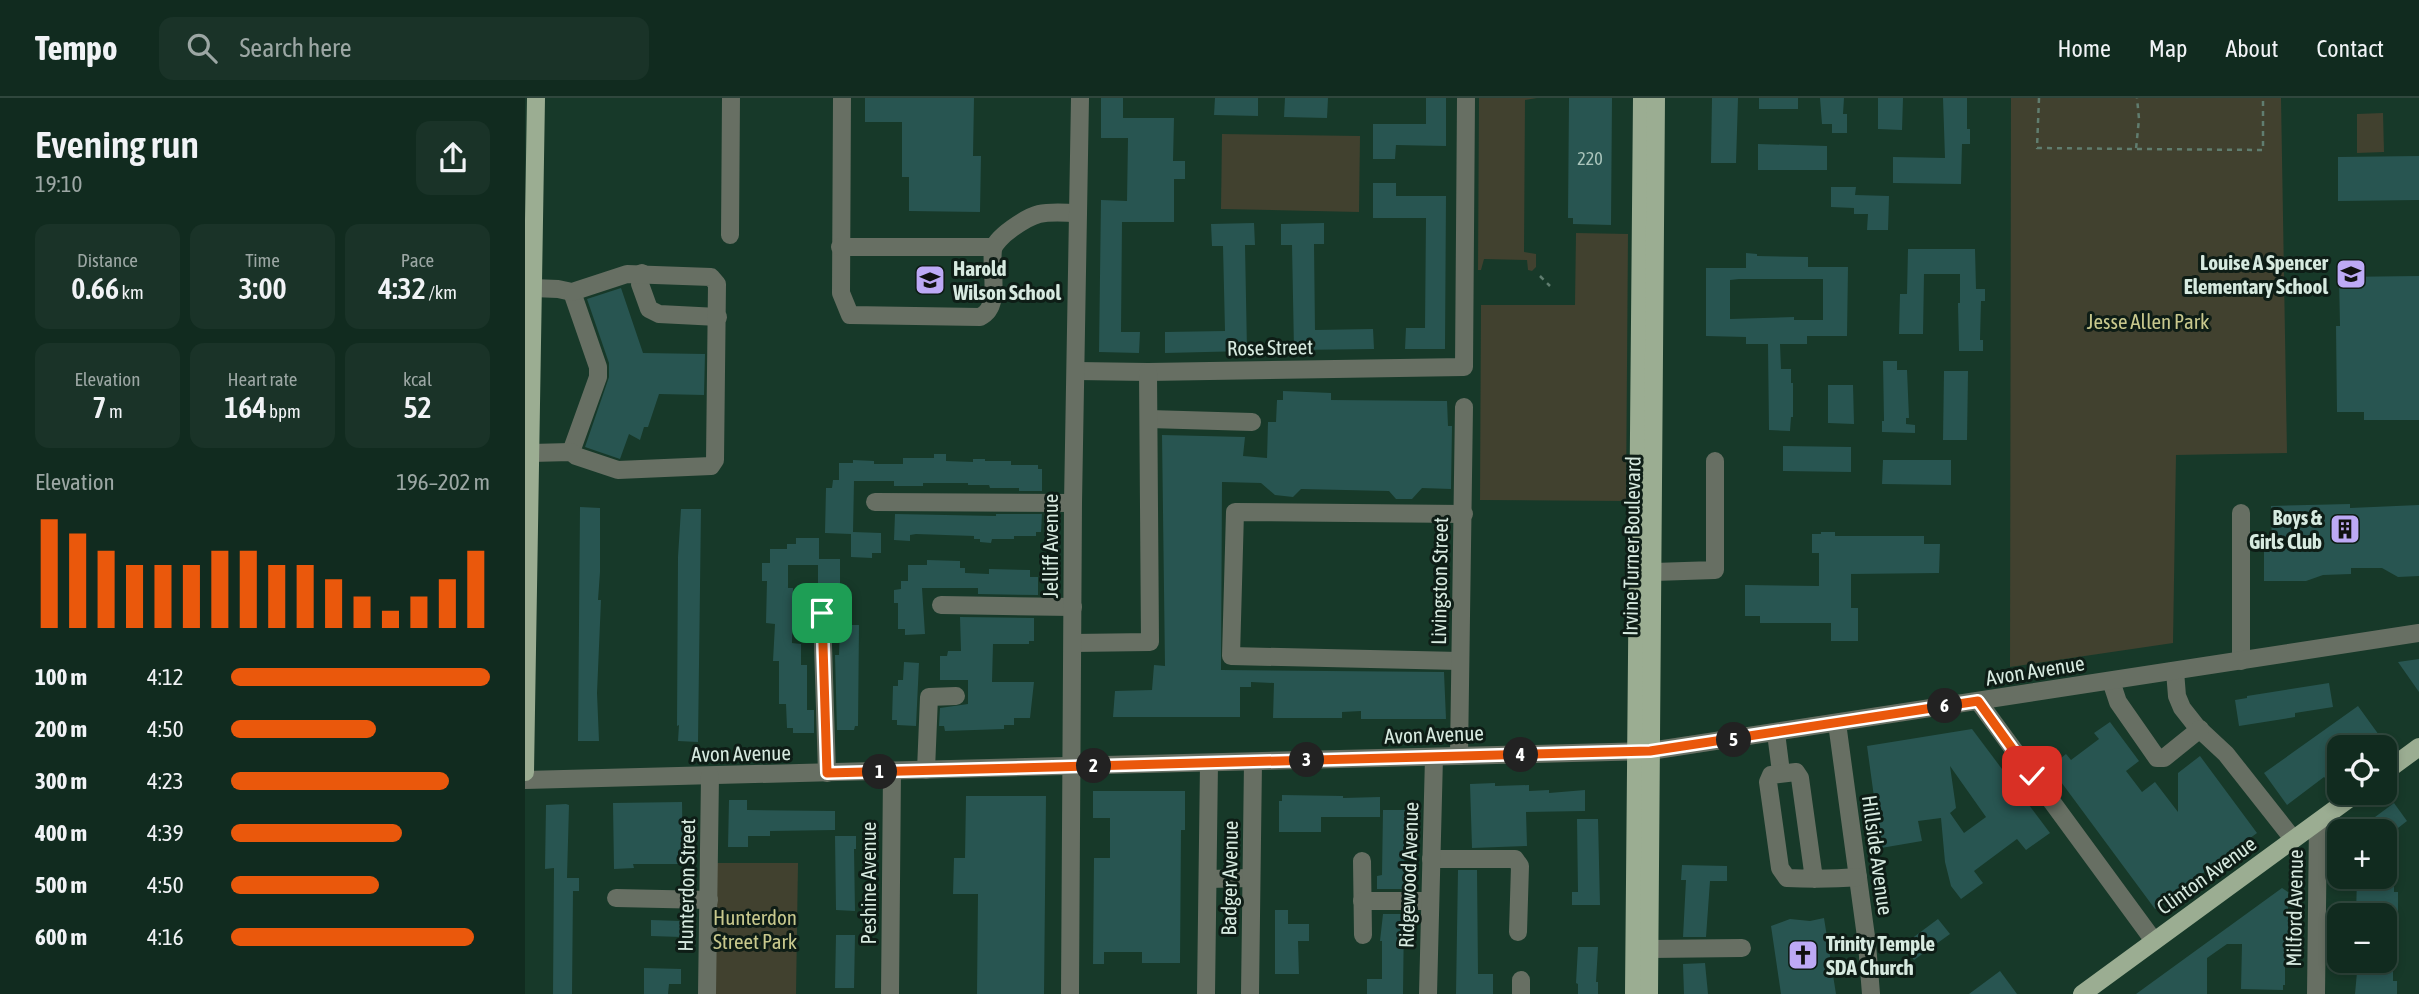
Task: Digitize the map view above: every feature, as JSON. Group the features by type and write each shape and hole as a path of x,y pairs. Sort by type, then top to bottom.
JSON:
{"main road":[{"path":"525,772 531,453 528,381 534,288 530,128 536,98"},
{"name":"Irvine Turner Boulevard","path":"1642,98 1643,752 1650,994"},
{"name":"Irvine Turner Boulevard","path":"1635,994 1643,752 1654,572 1656,98"},
{"path":"2397,763 2419,747"},
{"name":"Clinton Avenue","path":"2082,994 2341,805"}],"street":[{"path":"730,235 731,98"},
{"path":"842,98 841,293 850,315 980,317 986,314 991,305 993,247 1004,235 1038,214 1078,213"},
{"name":"Jelliff Avenue","path":"1070,994 1073,503 1080,98"},
{"name":"Rose Street","path":"1077,371 1464,367 1466,98"},
{"path":"840,247 993,247"},
{"path":"531,453 571,452 618,470 711,466 715,460 718,317 717,284 711,277 642,273 627,274 572,292 534,288"},
{"path":"642,273 640,284 649,309 659,314 718,317"},
{"path":"571,452 598,377 598,368 572,292"},
{"path":"1073,643 1150,642 1148,372"},
{"name":"Livingston Street","path":"1459,757 1464,407"},
{"path":"1149,419 1252,422"},
{"path":"1654,572 1715,570 1715,461"},
{"path":"874,502 1073,503"},
{"path":"1460,661 1231,656 1235,512 1464,514"},
{"path":"2241,513 2241,661"},
{"path":"941,606 1073,607"},
{"path":"822,613 827,773"},
{"name":"Avon Avenue","path":"525,779 1643,752 2419,633"},
{"path":"2175,671 2177,696 2182,708 2226,754 2293,839"},
{"path":"2111,681 2118,702 2157,758 2164,758 2200,729"},
{"path":"926,771 929,697 956,696"},
{"path":"1978,701 2154,942"},
{"name":"Hillside Avenue","path":"1837,723 1870,968 1871,994"},
{"path":"1776,733 1781,772"},
{"name":"Ridgewood Avenue","path":"1428,994 1434,757"},
{"name":"Badger Avenue","path":"1250,994 1253,762"},
{"path":"1206,994 1209,763"},
{"name":"Peshine Avenue","path":"890,994 892,771"},
{"path":"1814,879 1800,778 1796,772 1771,775 1767,782 1780,868 1787,878 1814,879 1858,877"},
{"name":"Hunterdon Street","path":"708,994 710,776"},
{"name":"Milford Avenue","path":"2316,994 2318,822"},
{"path":"1431,859 1518,861 1518,932"},
{"path":"1362,861 1363,935"},
{"path":"1208,879 1251,878"},
{"path":"617,898 709,900"},
{"path":"1362,901 1430,901"},
{"path":"1650,949 1742,948"}],"path":[{"path":"2039,98 2038,148 2263,150 2263,98"},
{"path":"2136,149 2139,119 2137,98"},
{"path":"1540,276 1550,286"}],"green space":[{"path":"1479,98 1537,98 1525,100 1524,252 1536,254 1536,267 1532,271 1528,270 1527,260 1484,259 1481,270 1478,270"},
{"name":"Jesse Allen Park","path":"2011,98 2281,98 2287,453 2176,455 2173,643 2010,667"},
{"path":"2383,113 2384,152 2357,153 2357,114"},
{"path":"1222,134 1360,136 1359,212 1221,209"},
{"path":"1576,233 1628,234 1626,501 1480,500 1481,305 1575,305"},
{"name":"Hunterdon Street Park","path":"713,863 798,863 796,994 713,994"}],"building":[{"path":"865,98 974,98 973,156 981,156 980,212 909,211 909,177 902,177 902,122 865,122"},
{"path":"1101,98 1123,98 1123,118 1174,118 1173,161 1185,161 1185,179 1174,179 1174,222 1122,222 1121,332 1140,332 1139,353 1099,352 1101,200 1127,201 1128,138 1101,138"},
{"path":"1215,98 1258,98 1258,116 1214,115"},
{"path":"1285,98 1328,98 1327,118 1284,117"},
{"path":"1426,98 1446,98 1446,146 1396,145 1395,159 1373,159 1373,124 1426,124"},
{"path":"1569,98 1612,98 1611,225 1573,224 1573,218 1568,218"},
{"path":"1712,98 1738,98 1736,163 1711,163"},
{"path":"1759,98 1798,98 1798,109 1759,109"},
{"path":"1820,98 1844,98 1843,114 1847,114 1847,133 1832,133 1832,124 1822,124"},
{"path":"1878,98 1903,98 1902,130 1878,129"},
{"path":"1943,98 1967,98 1970,144 1962,144 1961,184 1893,183 1893,157 1945,158"},
{"path":"1758,144 1827,146 1827,170 1758,170"},
{"path":"2419,156 2419,200 2338,201 2338,157"},
{"path":"1373,183 1396,183 1396,196 1446,196 1445,349 1405,349 1406,328 1425,328 1426,218 1373,218"},
{"path":"1831,187 1856,187 1855,195 1889,196 1888,230 1867,230 1868,214 1854,214 1854,208 1831,207"},
{"path":"1254,223 1255,245 1245,245 1247,351 1165,353 1165,332 1225,331 1223,246 1212,246 1211,224"},
{"path":"1324,223 1324,244 1314,244 1315,330 1373,329 1374,349 1294,350 1292,245 1281,245 1281,224"},
{"path":"1908,249 1975,249 1976,289 1985,289 1985,301 1981,301 1980,340 1983,340 1983,351 1959,351 1960,274 1924,274 1923,334 1899,334 1900,294 1907,294"},
{"path":"1746,253 1757,256 1808,257 1808,267 1848,267 1847,336 1807,336 1807,344 1780,344 1781,369 1791,369 1793,383 1793,417 1790,431 1769,430 1768,344 1746,344 1746,337 1706,336 1706,268 1746,268","holes":["1823,279 1823,320 1794,320 1794,317 1730,319 1730,280"]},
{"path":"2419,276 2419,420 2364,420 2364,412 2337,412 2336,326 2340,326 2339,277"},
{"path":"621,288 643,353 705,354 704,395 659,394 648,427 644,427 640,440 629,434 620,459 585,447 609,377 609,363 587,299"},
{"path":"1883,361 1897,361 1897,370 1907,370 1909,418 1906,418 1906,424 1915,425 1915,433 1882,432"},
{"path":"1944,371 1968,371 1967,440 1943,440"},
{"path":"1828,385 1853,385 1854,424 1828,423"},
{"path":"1283,391 1331,393 1331,400 1447,401 1448,426 1452,426 1451,489 1422,488 1412,499 1396,499 1389,491 1301,489 1293,497 1275,495 1261,483 1222,482 1221,670 1444,672 1446,719 1361,719 1361,711 1342,712 1342,718 1273,718 1274,683 1251,682 1251,687 1240,687 1240,717 1113,717 1115,691 1152,690 1154,665 1165,666 1162,435 1245,437 1243,456 1267,458 1268,422 1276,422 1277,400 1283,400"},
{"path":"1783,446 1851,447 1851,472 1783,471"},
{"path":"934,454 946,454 946,461 973,462 973,459 985,459 1011,461 1011,465 1038,465 1038,469 1042,469 1042,491 990,488 989,485 968,483 894,486 894,481 854,481 853,532 881,533 881,553 872,553 872,558 851,557 851,534 825,533 826,488 832,488 833,480 839,480 839,463 853,463 853,460 874,461 874,464 903,464 903,458 934,458"},
{"path":"1883,460 1951,460 1951,485 1882,484"},
{"name":"Boys & Girls Club","path":"2350,504 2350,508 2419,505 2419,576 2398,577 2382,568 2351,568 2351,574 2323,575 2306,581 2264,581 2264,551 2272,551 2271,506"},
{"path":"580,507 600,508 598,600 601,600 597,693 599,741 578,741"},
{"path":"681,509 701,509 698,742 678,741 678,557"},
{"path":"895,514 1042,514 1041,532 1036,532 1036,536 992,539 991,543 980,542 980,539 974,539 974,536 916,534 910,535 910,541 894,540"},
{"path":"1835,532 1835,536 1924,536 1924,544 1940,544 1939,573 1851,574 1851,608 1858,608 1858,641 1831,641 1831,623 1760,623 1760,616 1745,616 1745,585 1819,586 1819,553 1812,553 1812,534"},
{"path":"796,538 819,538 819,559 840,559 840,586 818,586 818,565 788,565 788,588 793,588 792,643 801,644 801,665 807,665 807,710 814,710 814,733 793,733 793,728 787,728 786,704 779,704 779,661 773,661 775,624 766,623 767,581 762,581 762,563 770,563 770,549 787,549 787,544 796,544"},
{"path":"927,560 960,561 960,568 965,568 965,573 989,574 989,569 1030,570 1030,577 1038,577 1038,595 978,594 978,588 922,588 925,634 905,635 905,629 898,629 898,603 894,603 894,590 901,589 901,581 908,581 908,565 927,565"},
{"path":"960,617 1034,618 1034,641 1029,641 1029,644 993,644 992,682 1034,682 1030,718 1014,718 1014,725 1004,725 1004,729 945,731 944,726 939,726 940,708 968,704 968,680 940,680 940,656 947,656 948,651 961,651"},
{"path":"840,625 859,625 858,726 855,726 854,730 837,730 835,655 839,655"},
{"path":"2419,659 2419,692 2398,662"},
{"path":"904,662 919,663 916,726 897,725 897,720 892,720 893,686 898,686 898,680 903,680"},
{"path":"2329,683 2333,707 2295,713 2295,717 2239,726 2235,700"},
{"path":"2358,706 2379,735 2327,735 2327,778 2324,777 2287,805 2264,773"},
{"path":"2110,722 2139,761 2126,771 2142,792 2155,782 2178,812 2178,773 2200,756 2257,833 2155,909 2050,767 2066,754 2071,760 2099,739 2094,733"},
{"path":"1972,729 2050,833 2026,850 2017,839 1974,871 1983,883 1961,899 1951,886 1945,862 1941,818 1918,821 1922,841 1881,848 1867,746","holes":["1950,766 1986,817 1964,833 1950,813 1956,808"]},
{"path":"1495,783 1495,786 1529,785 1529,791 1549,790 1549,793 1585,790 1585,811 1526,812 1527,846 1472,848 1470,784"},
{"path":"1093,791 1185,791 1185,830 1181,830 1180,963 1142,963 1142,952 1104,952 1104,964 1093,964 1094,858 1110,858 1110,818 1093,818"},
{"path":"1282,795 1380,797 1380,817 1321,817 1321,832 1279,832 1279,801 1282,801"},
{"path":"966,796 1046,796 1044,994 977,994 978,894 953,894 954,858 965,858"},
{"path":"729,800 747,800 747,810 835,811 835,830 770,831 770,836 748,836 748,847 728,847"},
{"path":"682,802 683,864 633,864 634,868 614,869 613,803"},
{"path":"546,805 569,805 567,878 579,878 579,891 573,891 572,994 553,994 554,868 545,869"},
{"path":"2391,805 2395,805 2407,821 2397,829 2397,819 2375,817"},
{"path":"1383,810 1405,810 1404,889 1377,889 1377,876 1382,875"},
{"path":"1577,819 1598,819 1600,905 1572,905 1572,892 1578,892"},
{"path":"835,836 856,836 855,911 836,910"},
{"path":"1682,865 1727,866 1727,881 1710,881 1706,937 1683,937 1686,880 1681,880"},
{"path":"1458,870 1477,870 1478,974 1493,974 1493,994 1456,994"},
{"path":"2282,888 2288,892 2288,944 2285,944 2283,990 2241,989 2242,944 2227,944 2207,958 2207,994 2136,994"},
{"path":"2357,889 2394,889 2394,892 2398,892 2398,927 2397,903 2356,903"},
{"path":"1275,910 1288,910 1288,924 1309,924 1309,941 1298,941 1299,974 1275,974"},
{"path":"1383,914 1404,914 1403,994 1367,994 1367,979 1382,979 1380,941"},
{"name":"Trinity Temple SDA Church","path":"1824,918 1836,994 1781,994 1771,926 1790,919 1810,921"},
{"path":"1938,919 1950,934 1914,960 1903,945"},
{"path":"651,920 681,921 681,937 651,936"},
{"path":"836,935 855,935 854,988 835,988"},
{"path":"1578,947 1598,947 1598,994 1578,994"},
{"path":"1705,963 1708,994 1684,994 1683,964"},
{"path":"644,968 681,969 681,984 669,984 668,994 644,994"},
{"path":"2000,971 2017,994 1969,994"},
{"path":"2357,973 2393,973 2393,981 2397,981 2397,994 2355,994"}],"place":[{"name":"Louise A Spencer Elementary School","path":"2351,274"},
{"name":"Harold Wilson School","path":"930,280"},
{"name":"Boys & Girls Club","path":"2345,529"},
{"name":"Trinity Temple SDA Church","path":"1803,955"}],"route":[{"path":"822,613 827,773 1650,751 1978,701 2032,776"}]}
